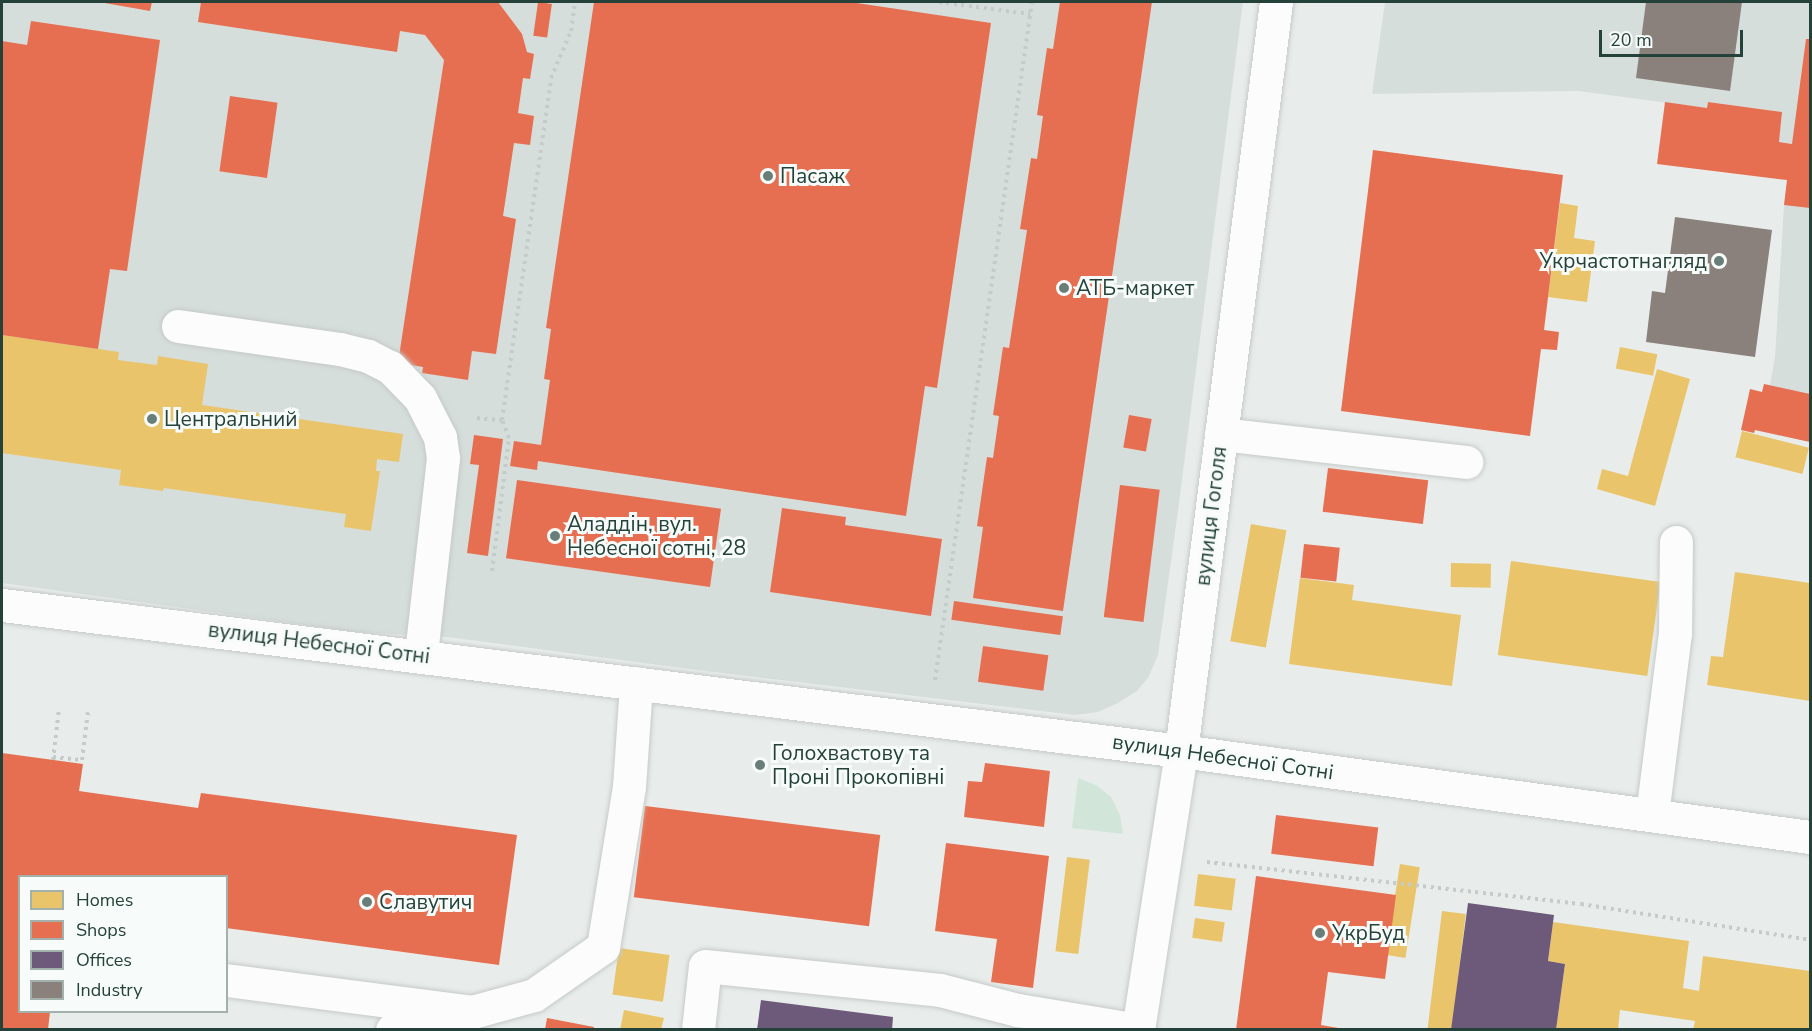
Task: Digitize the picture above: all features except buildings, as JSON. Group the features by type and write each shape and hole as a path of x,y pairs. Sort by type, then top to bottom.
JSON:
{"street":[{"name":"вулиця Гоголя","path":"1138,1029 1181,751 1276,2"},
{"path":"178,326 340,349 368,356 390,367 420,398 440,437 442,466 421,655"},
{"path":"1221,434 1466,462"},
{"path":"1652,815 1675,634 1676,542"},
{"name":"вулиця Небесної Сотні","path":"2,605 421,655 1181,751 1810,837"},
{"path":"392,1029 462,1021 534,995 603,947 629,787 636,683"},
{"path":"698,1029 705,966 940,990 1018,1010 1138,1029"},
{"path":"228,980 462,1021"}],"path":[{"path":"492,571 508,438 502,420 551,78 571,32 575,2"},
{"path":"939,2 1030,14"},
{"path":"929,719 1032,2"},
{"path":"434,424 457,416 502,420"},
{"path":"59,709 53,759 82,760 87,712"},
{"path":"1197,861 1581,904 1810,940"}],"shaded area":[{"path":"2,2 1243,2 1158,655 1148,678 1137,691 1118,703 1098,712 1075,715 697,670 447,637 357,632 2,583"},
{"path":"1385,2 1810,2 1810,442 1755,430 1764,384 1770,385 1775,357 1784,205 1792,144 1779,142 1782,112 1708,102 1707,108 1578,91 1372,94"}],"green space":[{"path":"1078,778 1096,785 1111,797 1120,815 1123,834 1072,828"}],"place":[{"name":"Пасаж","path":"768,176"},
{"name":"Укрчастотнагляд","path":"1719,261"},
{"name":"АТБ-маркет","path":"1064,288"},
{"name":"Центральний","path":"152,419"},
{"name":"Аладдін, вул. Небесної сотні, 28","path":"555,536"},
{"name":"Голохвастову та Проні Прокопівні","path":"760,765"},
{"name":"Славутич","path":"367,902"},
{"name":"УкрБуд","path":"1320,933"}]}
